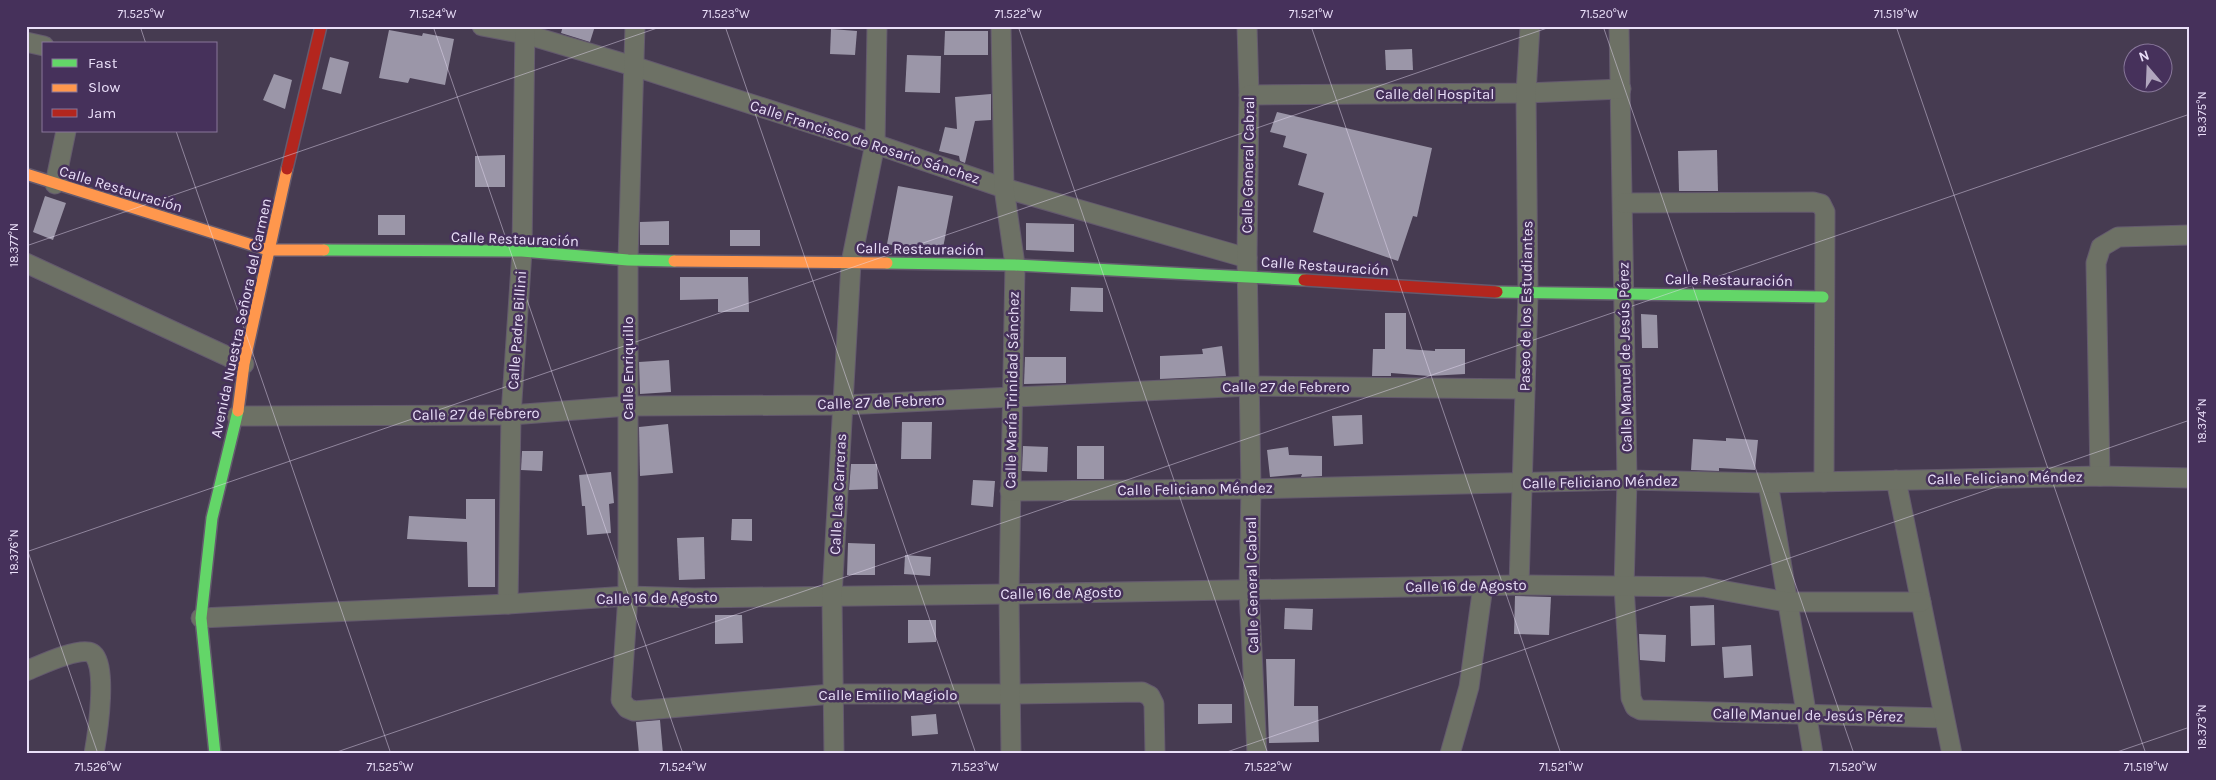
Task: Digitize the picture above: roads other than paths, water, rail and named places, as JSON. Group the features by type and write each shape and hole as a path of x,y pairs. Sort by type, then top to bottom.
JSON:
{"street":[{"name":"Avenida Nuestra Señora del Carmen","path":"215,754 201,618 212,518 237,416 244,364 268,250 321,26"},
{"name":"Calle Francisco de Rosario Sánchez","path":"482,26 525,30 1248,267"},
{"name":"Calle Enriquillo","path":"627,708 622,700 628,596 628,260 635,26"},
{"name":"Calle Las Carreras","path":"834,754 832,596 851,263 875,144 877,26"},
{"name":"Calle María Trinidad Sánchez","path":"1001,26 1004,188 1015,265 1011,396 1009,594 1011,754"},
{"name":"Calle General Cabral","path":"1246,26 1249,95 1248,267 1252,488 1249,589 1257,754"},
{"name":"Paseo de los Estudiantes","path":"1519,585 1528,294 1526,93 1530,26"},
{"name":"Calle Manuel de Jesús Pérez","path":"1619,26 1627,480 1624,587 1631,698 1634,707 1641,710 1944,718"},
{"name":"Calle Padre Billini","path":"508,604 511,415 522,252 525,30"},
{"path":"26,42 42,46"},
{"name":"Calle del Hospital","path":"1249,95 1526,93 1621,89"},
{"path":"55,184 66,132"},
{"name":"Calle Restauración","path":"26,174 268,250 522,252 628,260 1248,267 1528,294 1624,293 1823,298"},
{"path":"1623,203 1812,202 1821,204 1825,212 1823,298 1824,482"},
{"path":"2100,476 2096,263 2101,247 2118,237 2190,235"},
{"path":"26,263 244,364"},
{"name":"Calle 27 de Febrero","path":"237,416 511,415 628,406 843,405 1250,386 1524,389"},
{"name":"Calle Feliciano Méndez","path":"1010,491 1627,480 1768,483 2100,476 2190,478"},
{"path":"1896,480 1952,754"},
{"path":"1768,483 1813,754"},
{"name":"Calle 16 de Agosto","path":"201,618 508,604 628,596 694,598 1519,585 1704,587 1787,602 1921,602"},
{"path":"1450,754 1469,687 1483,586"},
{"path":"26,670 78,652 90,652 97,656 101,668 97,737 94,754"},
{"name":"Calle Emilio Magiolo","path":"627,708 634,711 832,694 1142,692 1150,696 1154,704 1156,754"}]}
